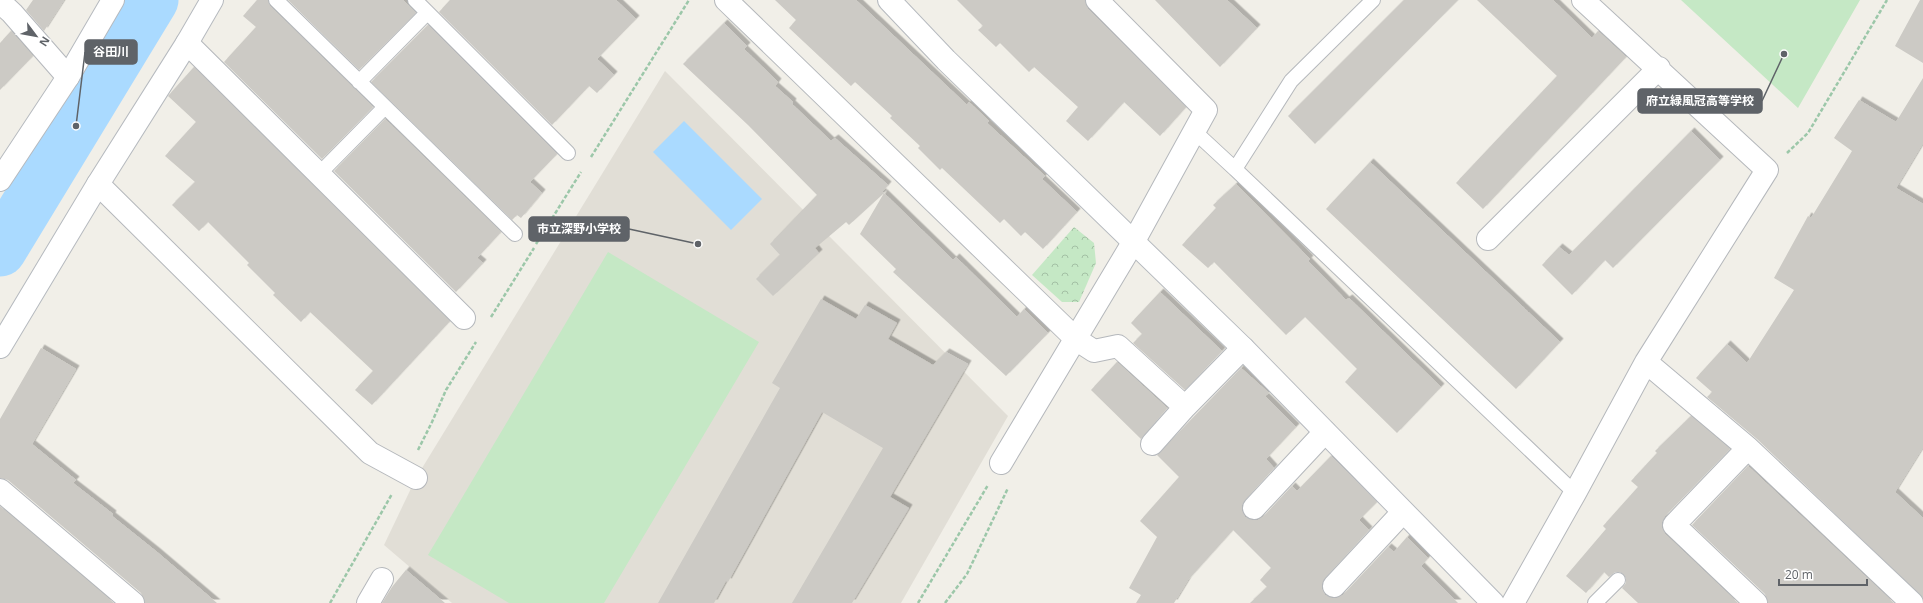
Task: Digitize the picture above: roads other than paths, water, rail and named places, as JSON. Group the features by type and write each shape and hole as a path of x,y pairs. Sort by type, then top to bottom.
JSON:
{"street":[{"path":"0,180 68,77 113,0"},
{"path":"0,347 98,184 187,43 212,0"},
{"path":"726,0 1077,340 1094,351 1118,346 1186,407"},
{"path":"889,0 946,60 1243,348 1493,603"},
{"path":"1001,463 1077,340 1134,241 1206,110 1097,0"},
{"path":"1513,603 1646,362 1767,170 1659,68 1583,0"},
{"path":"11,5 68,77"},
{"path":"187,43 464,318"},
{"path":"1488,239 1659,68"},
{"path":"98,184 370,453 410,475"},
{"path":"1152,444 1243,348"},
{"path":"1646,362 1748,448 1912,603"},
{"path":"1254,508 1325,432"},
{"path":"1748,448 1674,525 1756,603"},
{"path":"0,490 133,603"},
{"path":"1334,586 1403,512"},
{"path":"368,603 382,579"}],"lane":[{"path":"276,0 514,234"},
{"path":"415,0 568,153"},
{"path":"1235,169 1291,81 1373,0"},
{"path":"359,82 427,13"},
{"path":"319,174 385,107"},
{"path":"1194,131 1575,493"},
{"path":"1595,603 1618,580"}],"water":[{"path":"684,121 762,199 731,230 653,152"}],"waterway":[{"path":"0,250 152,0"}],"place":[{"name":"府立緑風冠高等学校","path":"1784,54"},
{"name":"谷田川","path":"76,126"},
{"name":"市立深野小学校","path":"698,244"}]}
